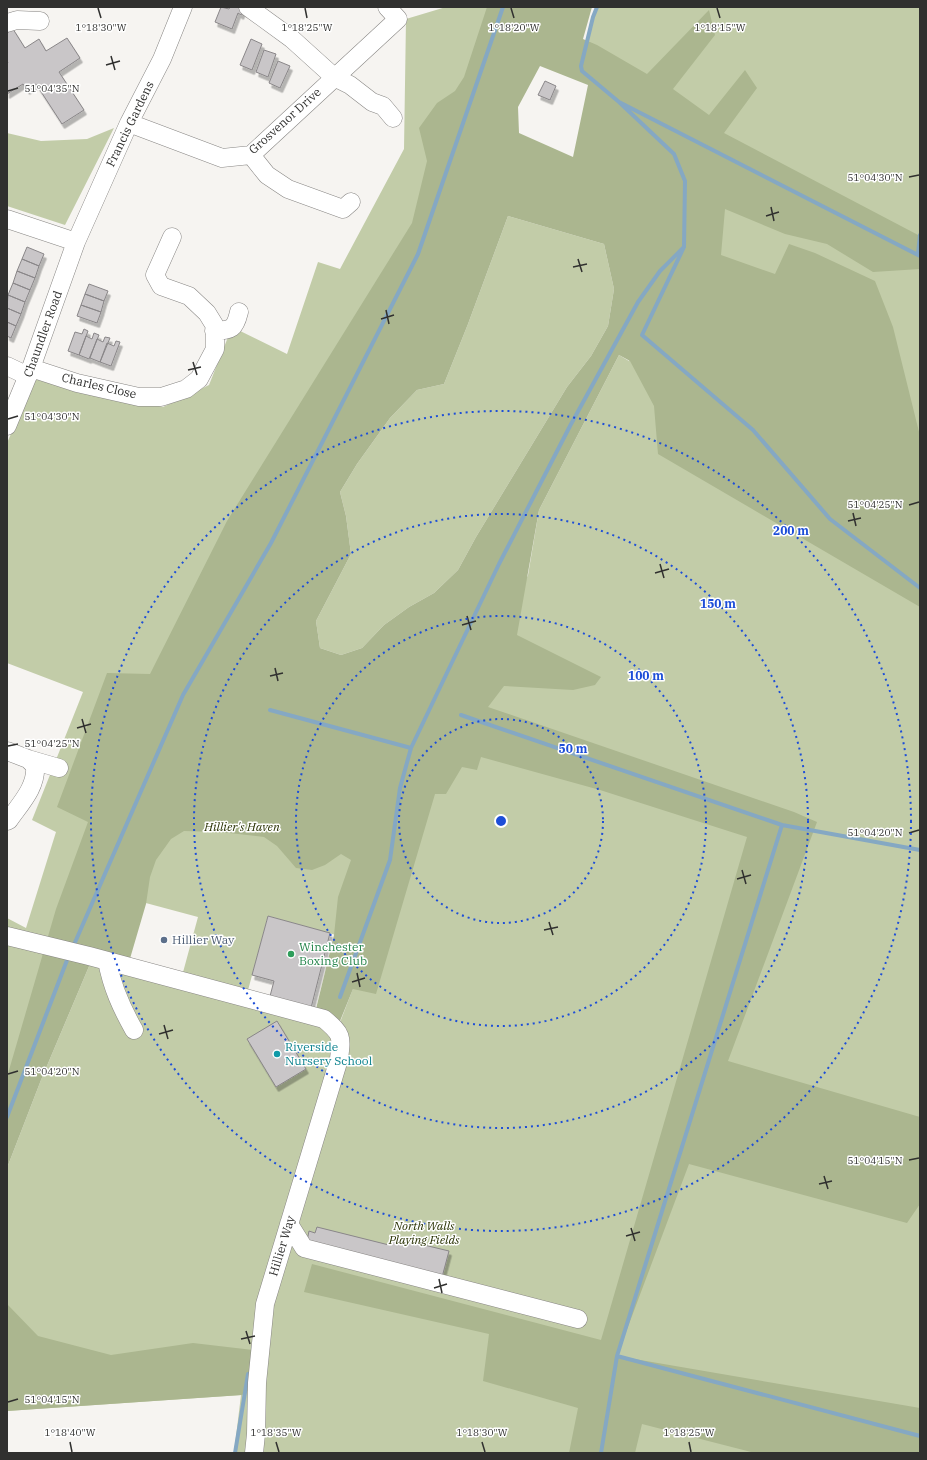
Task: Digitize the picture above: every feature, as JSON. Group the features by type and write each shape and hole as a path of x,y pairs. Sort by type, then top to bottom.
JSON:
{"street":[{"name":"Francis Gardens","path":"76,242 129,124 162,59 184,7"},
{"path":"248,7 292,38 334,77 350,85 372,102 383,106 393,118"},
{"name":"Grosvenor Drive","path":"129,124 222,158 250,155 334,77 392,13"},
{"path":"7,23 17,20 40,21"},
{"path":"250,155 267,175 288,188 343,209 351,202"},
{"path":"7,219 76,242"},
{"name":"Charles Close","path":"7,366 138,397 161,397 186,389 199,379 215,349 214,326 207,313 189,296 161,286 155,275 172,237"},
{"name":"Chaundler Road","path":"7,426 30,372 76,242"},
{"path":"214,331 229,330 234,326 239,312"},
{"path":"7,751 59,768"},
{"path":"8,821 32,786 36,775 35,766 28,759"},
{"name":"Hillier Way","path":"7,936 89,956 324,1019 337,1030 341,1042 339,1059 265,1304 257,1384 254,1453"},
{"path":"107,961 110,975 121,1007 134,1030"},
{"path":"289,1224 304,1248 578,1318"}],"green space":[{"path":"446,7 500,7 418,253 7,1091 7,918 26,928 56,832 32,820 83,692 7,663 7,443 36,376 163,407 209,385 232,327 287,354 318,262 340,269 404,149 406,19"},
{"path":"487,7 592,7 583,39 597,45 647,74 709,10 715,35 673,89 709,115 745,70 757,88 724,133 920,236 920,269 873,272 827,244 785,234 725,209 721,255 775,274 789,244 815,253 875,281 893,327 920,436 920,607 658,454 654,406 630,361 619,355 539,510 517,635 601,677 595,685 573,690 504,686 488,707 794,812 817,822 728,1061 920,1117 920,1204 907,1223 689,1164 617,1356 920,1408 920,1453 755,1453 642,1424 635,1453 569,1453 578,1408 483,1381 489,1334 304,1292 312,1264 601,1340 747,837 600,790 481,757 477,770 462,767 446,794 435,794 376,994 353,989 340,1021 329,1012 316,1009 334,935 338,897 351,860 341,854 325,865 312,870 296,868 277,846 264,837 220,832 184,831 171,839 156,860 150,877 146,904 129,962 90,964 41,1080 7,1168 7,1077 56,909 88,822 57,807 107,673 150,674 227,521 412,223 427,161 419,128 437,103 455,91 464,77","holes":["540,66 588,85 573,157 519,133 518,107","508,216 604,244 614,289 608,326 591,356 567,387 476,537 458,570 434,593 409,607 384,625 362,648 341,655 320,648 316,621 351,554 346,516 340,492 357,464 390,418 417,390 444,384"]},
{"name":"North Walls Playing Fields","path":"597,7 920,7 920,1453 234,1453 241,1395 7,1411 7,1168 41,1080 90,964 337,1030 433,782 528,575 539,510 619,355 629,361 727,157 581,66 593,17"},
{"path":"114,128 65,225 7,206 7,133 41,141 87,139"},
{"path":"508,216 604,244 614,289 608,326 591,356 567,387 476,537 458,570 434,593 409,607 384,625 362,648 341,655 320,648 316,621 351,554 346,516 340,492 357,464 390,418 417,390 444,384"},
{"name":"Hillier's Haven","path":"186,715 430,785 368,944 268,916 247,994 182,976 198,917 116,895"},
{"path":"7,1304 38,1336 111,1355 193,1343 253,1350 252,1388 242,1395 7,1411"}],"building":[{"path":"221,7 229,9 230,7 244,8 241,15 238,13 232,29 215,22"},
{"path":"13,29 25,48 39,39 46,51 67,38 80,58 59,72 84,110 62,124 36,84 27,90 23,84 7,94 7,33"},
{"path":"251,39 262,44 252,70 240,65"},
{"path":"264,50 276,54 268,77 256,72"},
{"path":"278,61 290,66 280,88 269,83"},
{"path":"545,81 556,86 550,100 538,95"},
{"path":"27,247 44,254 39,266 22,259"},
{"path":"22,259 39,266 35,278 17,271"},
{"path":"17,271 35,278 30,290 13,283"},
{"path":"13,283 30,290 25,302 8,295"},
{"path":"89,284 108,291 104,301 85,294"},
{"path":"85,294 104,301 101,312 81,305"},
{"path":"8,295 25,302 21,314 7,308"},
{"path":"81,305 101,312 97,323 77,316"},
{"path":"7,308 21,314 16,326 7,322"},
{"path":"7,322 16,326 11,338 7,336"},
{"path":"84,329 88,331 79,355 68,351 75,332 82,334"},
{"path":"94,333 99,335 89,359 79,355 86,336 92,339"},
{"path":"105,337 110,338 100,362 90,358 97,339 103,342"},
{"path":"116,341 120,342 111,366 100,362 107,343 114,346"},
{"name":"Winchester Boxing Club","path":"268,916 330,933 310,1012 269,1000 274,981 252,975"},
{"name":"Riverside Nursery School","path":"277,1021 306,1069 276,1087 247,1039"},
{"path":"317,1227 389,1245 391,1237 449,1251 441,1281 306,1246 309,1231 315,1233"}],"waterway":[{"path":"73,947 183,695 271,543 418,254 503,7"},
{"path":"597,7 593,17 581,66 582,71 619,102 920,256"},
{"path":"619,102 674,154 685,181 684,247 642,335 753,430 830,519 920,588"},
{"path":"918,254 920,235"},
{"path":"340,997 390,860 400,788 411,748 499,564 570,426 638,302 660,271 684,247"},
{"path":"270,710 411,748"},
{"path":"461,715 782,825 617,1356 601,1453"},
{"path":"782,825 920,850"},
{"path":"7,1117 69,955"},
{"path":"617,1356 920,1436"},
{"path":"235,1453 248,1374"}],"place":[{"name":"Hillier Way","path":"164,940"},
{"name":"Winchester Boxing Club","path":"291,954"},
{"name":"Riverside Nursery School","path":"277,1054"}]}
